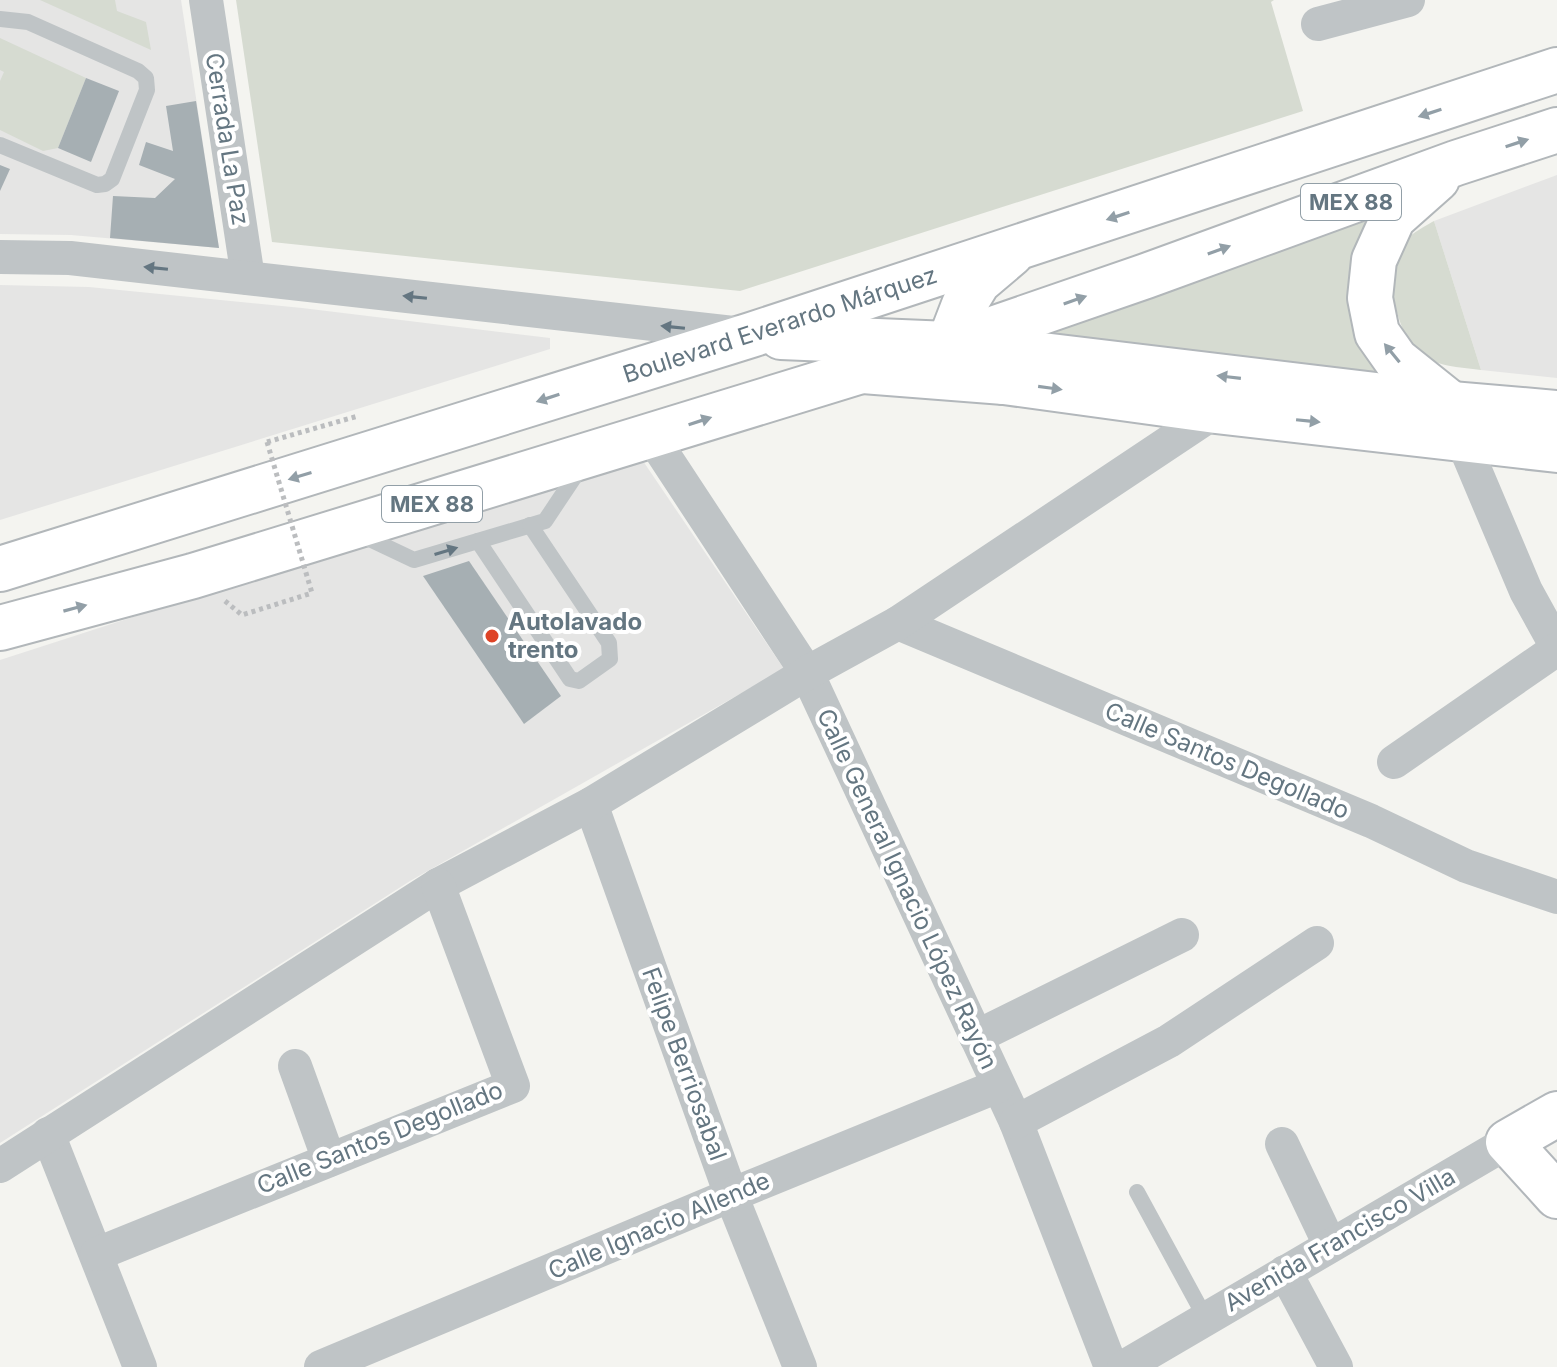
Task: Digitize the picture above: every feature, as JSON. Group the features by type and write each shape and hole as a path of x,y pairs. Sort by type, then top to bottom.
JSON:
{"main road":[{"name":"Boulevard Everardo Márquez","path":"0,569 751,335 1557,70"},
{"name":"MEX 88","path":"0,628 384,525 534,480 589,456 949,344 1161,271 1456,163 1557,130"},
{"path":"1456,163 1393,218 1374,260 1370,298 1377,333 1396,360 1456,420"},
{"path":"949,344 964,305 978,282 1015,250"},
{"path":"751,335 949,344 1456,420 1557,450"},
{"path":"949,344 1004,382"},
{"path":"861,371 1004,382 1216,411 1456,420 1557,413"},
{"name":"Avenida Francisco Villa","path":"1508,1142 1557,1114"},
{"path":"1508,1142 1557,1196"}],"street":[{"name":"Cerrada La Paz","path":"206,0 248,278"},
{"path":"1318,24 1408,0"},
{"path":"0,257 70,258 751,335"},
{"path":"0,1166 438,885 591,804 807,673 898,623 1216,411"},
{"path":"1394,762 1557,648 1526,591 1456,420"},
{"name":"Calle General Ignacio López Rayón","path":"652,437 807,673 1016,1122 1111,1367"},
{"name":"Calle Santos Degollado","path":"898,623 1371,821 1466,866 1557,897"},
{"name":"Felipe Berriosabal","path":"591,804 731,1195 798,1366"},
{"name":"Calle Santos Degollado","path":"97,1254 513,1086 438,885"},
{"path":"976,1037 1182,935"},
{"path":"1016,1122 1169,1041 1317,943"},
{"path":"295,1066 329,1160"},
{"name":"Calle Ignacio Allende","path":"321,1367 998,1086"},
{"path":"48,1134 140,1367"},
{"name":"Avenida Francisco Villa","path":"1124,1367 1508,1142"},
{"path":"1282,1144 1330,1245"},
{"path":"1285,1272 1336,1367"}],"lane":[{"path":"0,19 28,22 138,71 146,78 147,90 112,179 105,184 97,185 0,145"},
{"path":"384,525 414,560 545,521 589,456"},
{"path":"478,541 570,679 579,681 610,659 609,643 530,525"},
{"path":"1137,1192 1206,1319"}],"path":[{"path":"242,615 312,593 267,442 359,416"}],"shaded area":[{"path":"0,0 181,0 219,248 71,235 0,234"},
{"path":"40,0 115,0 117,11 146,22 151,50"},
{"path":"236,0 1274,0 1271,2 1303,111 740,291 272,242"},
{"path":"0,38 86,78 58,148 43,151 0,130 0,81 4,72 0,70"},
{"path":"1557,175 1557,378 1481,370 1434,221"},
{"path":"1370,218 1384,373 1007,340"},
{"path":"1434,221 1481,370 1448,365 1424,356 1410,342 1399,318 1392,276 1397,252 1408,238"},
{"path":"0,285 89,287 302,308 550,338 550,349 0,520"},
{"path":"643,461 784,669 410,881 0,1143 0,660 272,572"}],"building":[{"path":"86,78 119,91 91,162 58,148"},
{"path":"196,101 219,248 110,238 113,196 155,198 175,179 139,165 146,142 173,151 166,106"},
{"path":"0,165 10,169 0,191"},
{"name":"Autolavado trento","path":"469,561 561,696 524,724 423,576"}],"place":[{"name":"Autolavado trento","path":"492,636"}]}
